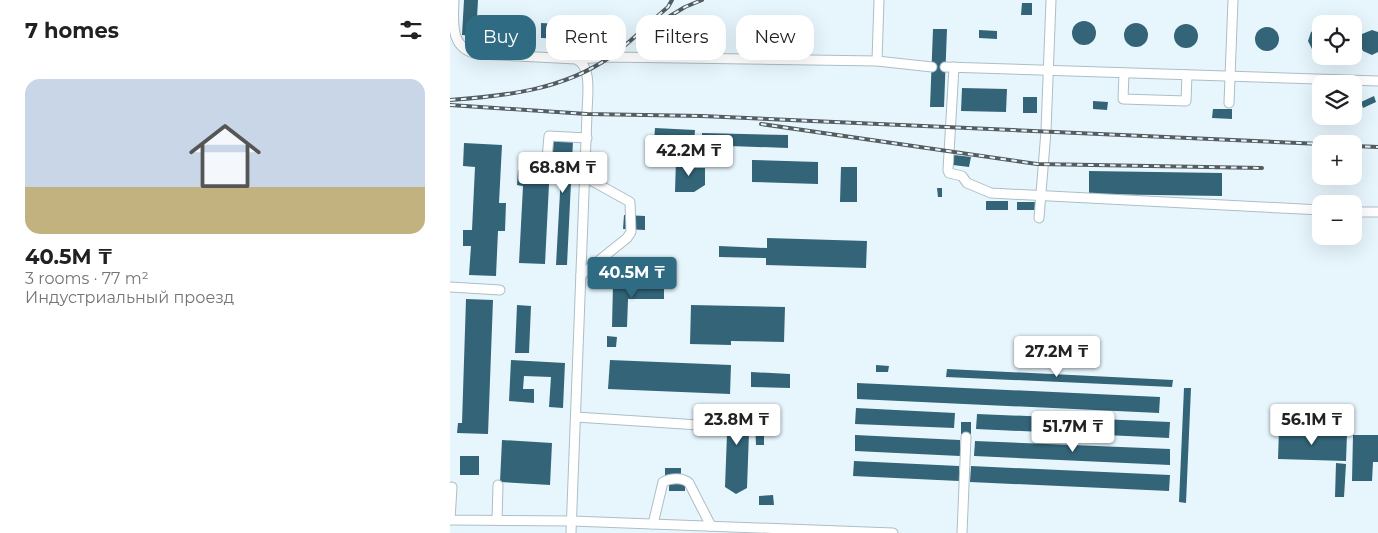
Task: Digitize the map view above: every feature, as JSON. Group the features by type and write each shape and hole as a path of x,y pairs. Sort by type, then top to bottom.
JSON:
{"street":[{"path":"454,0 454,33 459,45 468,51 479,54 546,57"},
{"path":"876,62 879,0"},
{"path":"1039,218 1051,0"},
{"path":"1229,103 1232,0"},
{"path":"626,57 876,62 932,66"},
{"path":"571,533 587,138 587,71 578,60"},
{"path":"1312,210 991,193 967,183 962,176 949,173 950,67 1378,81"},
{"path":"1124,73 1123,99 1186,102 1187,75"},
{"path":"546,170 549,136 587,138"},
{"path":"581,275 623,241 631,232 630,202 585,177"},
{"path":"1362,212 1378,212"},
{"path":"450,287 500,290"},
{"path":"576,417 714,426"},
{"path":"962,533 966,437"},
{"path":"653,524 663,482 683,479 689,483 711,526"},
{"path":"497,520 498,485"},
{"path":"452,486 450,520 572,521 894,533"}],"building":[{"path":"464,0 478,0 477,15 465,15 465,35 462,35"},
{"path":"1022,3 1032,3 1032,15 1021,15"},
{"path":"1084,21 1093,24 1096,33 1093,42 1084,45 1075,42 1072,33 1075,24"},
{"path":"541,23 546,23 546,38 541,38"},
{"path":"1136,23 1145,26 1148,35 1145,44 1136,47 1127,44 1124,35 1127,26"},
{"path":"1186,24 1195,27 1198,36 1195,45 1186,48 1177,45 1174,36 1177,27"},
{"path":"1267,27 1276,30 1279,39 1276,48 1267,51 1258,48 1255,39 1258,30"},
{"path":"933,29 947,29 944,107 930,107"},
{"path":"979,30 997,31 997,39 979,38"},
{"path":"1372,30 1378,32 1378,52 1372,55 1363,51 1362,34"},
{"path":"1312,32 1312,49 1308,41"},
{"path":"962,88 1007,89 1006,112 961,111"},
{"path":"1374,96 1376,102 1363,108 1362,102"},
{"path":"1023,97 1037,97 1037,113 1023,113"},
{"path":"1093,101 1108,102 1107,110 1093,109"},
{"path":"1213,109 1232,109 1232,119 1212,118"},
{"path":"655,128 695,130 694,143 654,141"},
{"path":"702,133 788,135 788,148 702,145"},
{"path":"553,140 573,141 567,265 556,265 561,174 551,173"},
{"path":"464,143 502,145 499,203 506,203 505,231 498,231 496,276 469,275 471,246 463,246 463,230 472,230 475,167 463,166"},
{"path":"954,155 971,157 969,167 953,165"},
{"path":"676,159 694,160 694,168 705,168 705,185 694,192 675,192"},
{"path":"752,160 818,162 818,184 752,182"},
{"path":"841,167 857,167 857,202 840,202"},
{"path":"518,170 542,171 542,184 549,184 545,264 519,263 523,186 517,185"},
{"path":"1089,171 1222,173 1222,196 1089,194"},
{"path":"937,188 942,188 942,197 938,197"},
{"path":"986,201 1008,201 1008,210 986,210"},
{"path":"1017,202 1039,202 1039,210 1017,210"},
{"path":"624,215 645,216 645,230 623,229"},
{"path":"767,238 867,241 866,268 766,265 766,258 719,257 719,246 767,248"},
{"path":"613,283 664,284 664,299 628,299 627,327 612,327"},
{"path":"466,299 493,300 488,434 457,433 458,423 462,423"},
{"path":"517,305 531,306 529,353 515,353"},
{"path":"691,305 785,307 784,342 731,341 731,345 690,344"},
{"path":"607,336 617,337 616,347 607,347"},
{"path":"511,360 565,363 563,408 549,407 551,377 524,376 523,389 534,389 534,403 509,401"},
{"path":"610,360 731,365 730,394 608,389"},
{"path":"876,365 889,366 888,372 876,372"},
{"path":"947,369 1173,380 1172,387 946,377"},
{"path":"751,372 790,374 790,388 751,387"},
{"path":"857,383 1160,397 1159,413 857,399"},
{"path":"1184,388 1191,388 1186,503 1179,502"},
{"path":"723,404 750,404 747,488 736,494 725,487 727,434 719,434 719,423 729,423 729,414 723,413"},
{"path":"856,408 955,413 954,428 855,424"},
{"path":"977,414 1170,422 1169,438 976,429"},
{"path":"755,421 764,421 764,445 756,445"},
{"path":"961,422 971,422 971,434 961,434"},
{"path":"1279,430 1347,433 1346,461 1278,459"},
{"path":"855,435 960,440 960,456 855,451"},
{"path":"1353,435 1378,435 1378,462 1373,462 1372,481 1352,481"},
{"path":"502,440 552,443 550,485 500,482"},
{"path":"975,441 1170,449 1170,465 974,456"},
{"path":"460,456 479,456 479,475 460,475"},
{"path":"854,461 959,466 959,481 853,476"},
{"path":"1336,463 1346,464 1344,497 1335,497"},
{"path":"971,466 1170,475 1169,491 970,482"},
{"path":"665,468 681,468 681,476 665,476"},
{"path":"685,482 685,491 669,491 669,483"},
{"path":"773,495 774,505 759,505 759,496"}],"railway":[{"path":"450,100 512,93 553,84 573,77 610,57 668,7 672,0"},
{"path":"672,15 702,0"},
{"path":"450,105 587,114 702,116 1312,144"},
{"path":"761,124 1037,164 1262,168"},
{"path":"1362,146 1378,147"}]}
